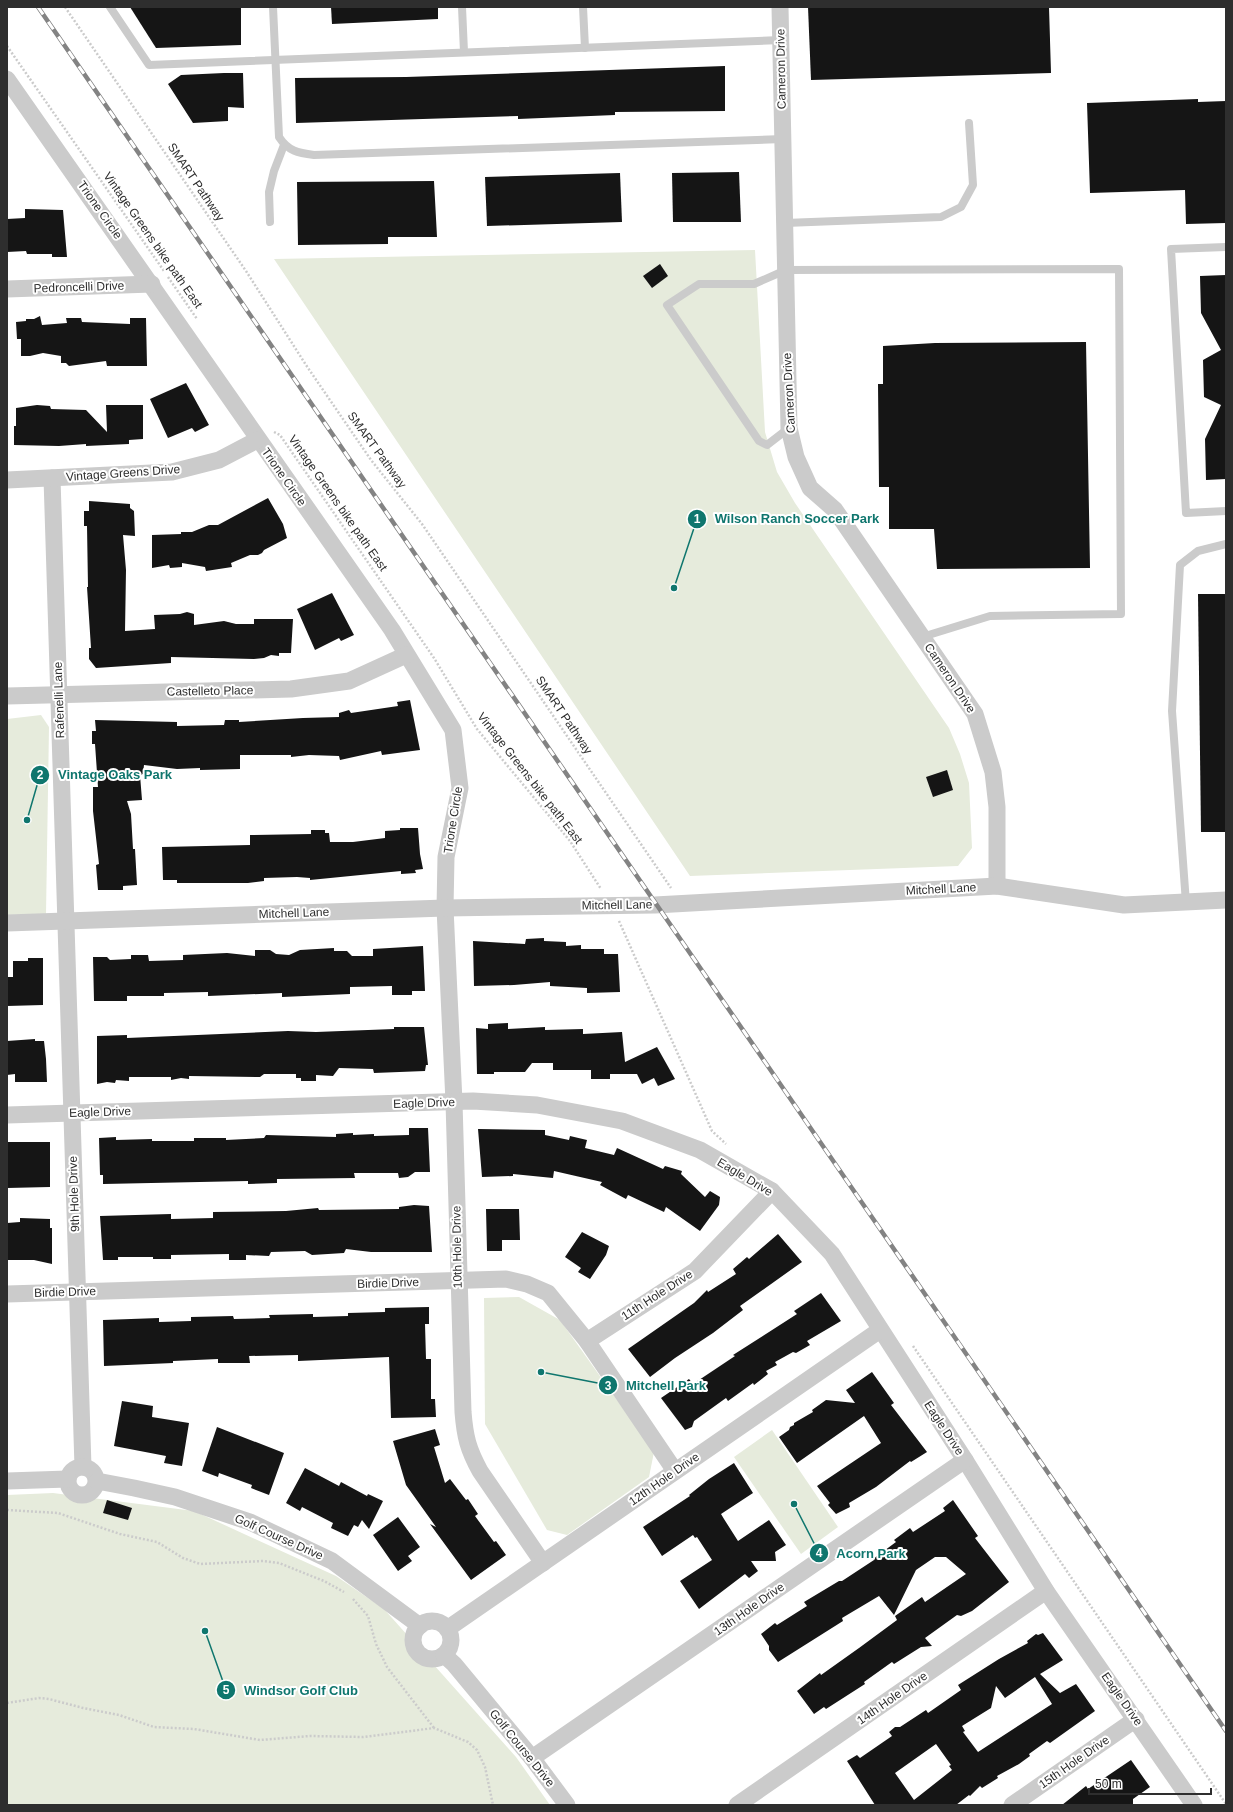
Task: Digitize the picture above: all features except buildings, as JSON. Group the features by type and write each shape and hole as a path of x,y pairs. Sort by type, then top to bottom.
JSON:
{"street":[{"name":"Cameron Drive","path":"780,7 789,428 796,457 810,488 835,510 975,714 993,772 997,807 997,886"},
{"name":"Trione Circle","path":"7,79 14,100 263,435 392,630 453,730 460,788 446,857 445,908"},
{"name":"Pedroncelli Drive","path":"7,289 152,284"},
{"name":"Vintage Greens Drive","path":"7,480 172,472 219,460 263,435"},
{"name":"Rafenelli Lane","path":"52,478 65,921"},
{"name":"Castelleto Place","path":"7,696 291,689 349,681 406,655"},
{"name":"Mitchell Lane","path":"7,923 445,908 672,904 997,886 1124,905 1226,900"},
{"name":"10th Hole Drive","path":"445,908 454,1102 458,1281 465,1438 480,1471 543,1562"},
{"name":"9th Hole Drive","path":"65,921 83,1467"},
{"name":"Eagle Drive","path":"7,1115 454,1102 537,1105 622,1121 700,1150 772,1190 832,1254 880,1330 966,1460 1046,1591 1136,1719 1194,1805"},
{"name":"11th Hole Drive","path":"587,1341 695,1271 772,1190"},
{"name":"Birdie Drive","path":"7,1294 506,1279 527,1284 548,1293 587,1341 675,1471"},
{"name":"12th Hole Drive","path":"447,1629 880,1330"},
{"name":"13th Hole Drive","path":"532,1758 966,1460"},
{"path":"83,1467 94,1473 96,1482 90,1493 81,1495 73,1492 70,1488 68,1479 72,1472 83,1467"},
{"path":"7,1481 68,1479"},
{"name":"Golf Course Drive","path":"96,1482 176,1497 250,1522 332,1562 420,1626"},
{"name":"14th Hole Drive","path":"737,1805 1046,1591"},
{"path":"429,1621 435,1621 441,1623 447,1629 451,1638 451,1645 444,1655 432,1660 420,1656 416,1651 413,1639 414,1632 420,1626 429,1621"},
{"name":"Golf Course Drive","path":"444,1655 454,1664 532,1758 567,1805"},
{"name":"15th Hole Drive","path":"1012,1805 1136,1719"}],"lane":[{"path":"110,7 149,65 781,40"},
{"path":"273,7 279,137 284,145 297,153 314,155 783,139"},
{"path":"462,7 464,52"},
{"path":"583,7 585,48"},
{"path":"785,223 941,218 961,208 973,185 969,123"},
{"path":"270,222 269,192 274,171 284,145"},
{"path":"1226,247 1171,249 1186,513 1226,511"},
{"path":"789,428 767,446 759,441 667,305 699,284 754,284 786,270 1119,268 1122,614 990,616 922,637"},
{"path":"1186,903 1172,711 1180,565 1198,551 1226,544"}],"path":[{"name":"SMART Pathway","path":"65,7 242,264 306,365 371,460 422,524 671,887 672,904"},
{"name":"Vintage Greens bike path East","path":"7,46 201,325"},
{"name":"Vintage Greens bike path East","path":"263,435 280,435 434,658 477,729 570,841 603,892"},
{"path":"7,1510 49,1512 70,1516 120,1534 157,1542 194,1563 206,1565 272,1562 287,1565 331,1584 350,1596 365,1611 370,1621 376,1644 388,1666 434,1728"},
{"path":"7,1703 39,1698 49,1699 82,1708 119,1715 154,1727 194,1729 260,1740 310,1736 363,1736 434,1728 468,1742 477,1750 485,1767 493,1805"}],"shaded area":[{"path":"755,250 765,432 777,472 795,503 949,728 960,754 969,783 972,848 958,866 690,876 274,259"},
{"path":"41,715 49,727 46,914 7,915 7,719"},
{"path":"519,1297 560,1320 654,1452 649,1477 567,1535 547,1530 485,1424 484,1298"},
{"path":"772,1430 838,1527 801,1554 734,1457"},
{"path":"53,1493 194,1511 336,1576 384,1609 516,1757 550,1805 7,1805 7,1495"}],"railway":[{"path":"38,7 1226,1731"}],"place":[{"name":"Wilson Ranch Soccer Park","path":"674,588"},
{"name":"Vintage Oaks Park","path":"27,820"},
{"name":"Mitchell Park","path":"541,1372"},
{"name":"Acorn Park","path":"794,1504"},
{"name":"Windsor Golf Club","path":"205,1631"}]}
